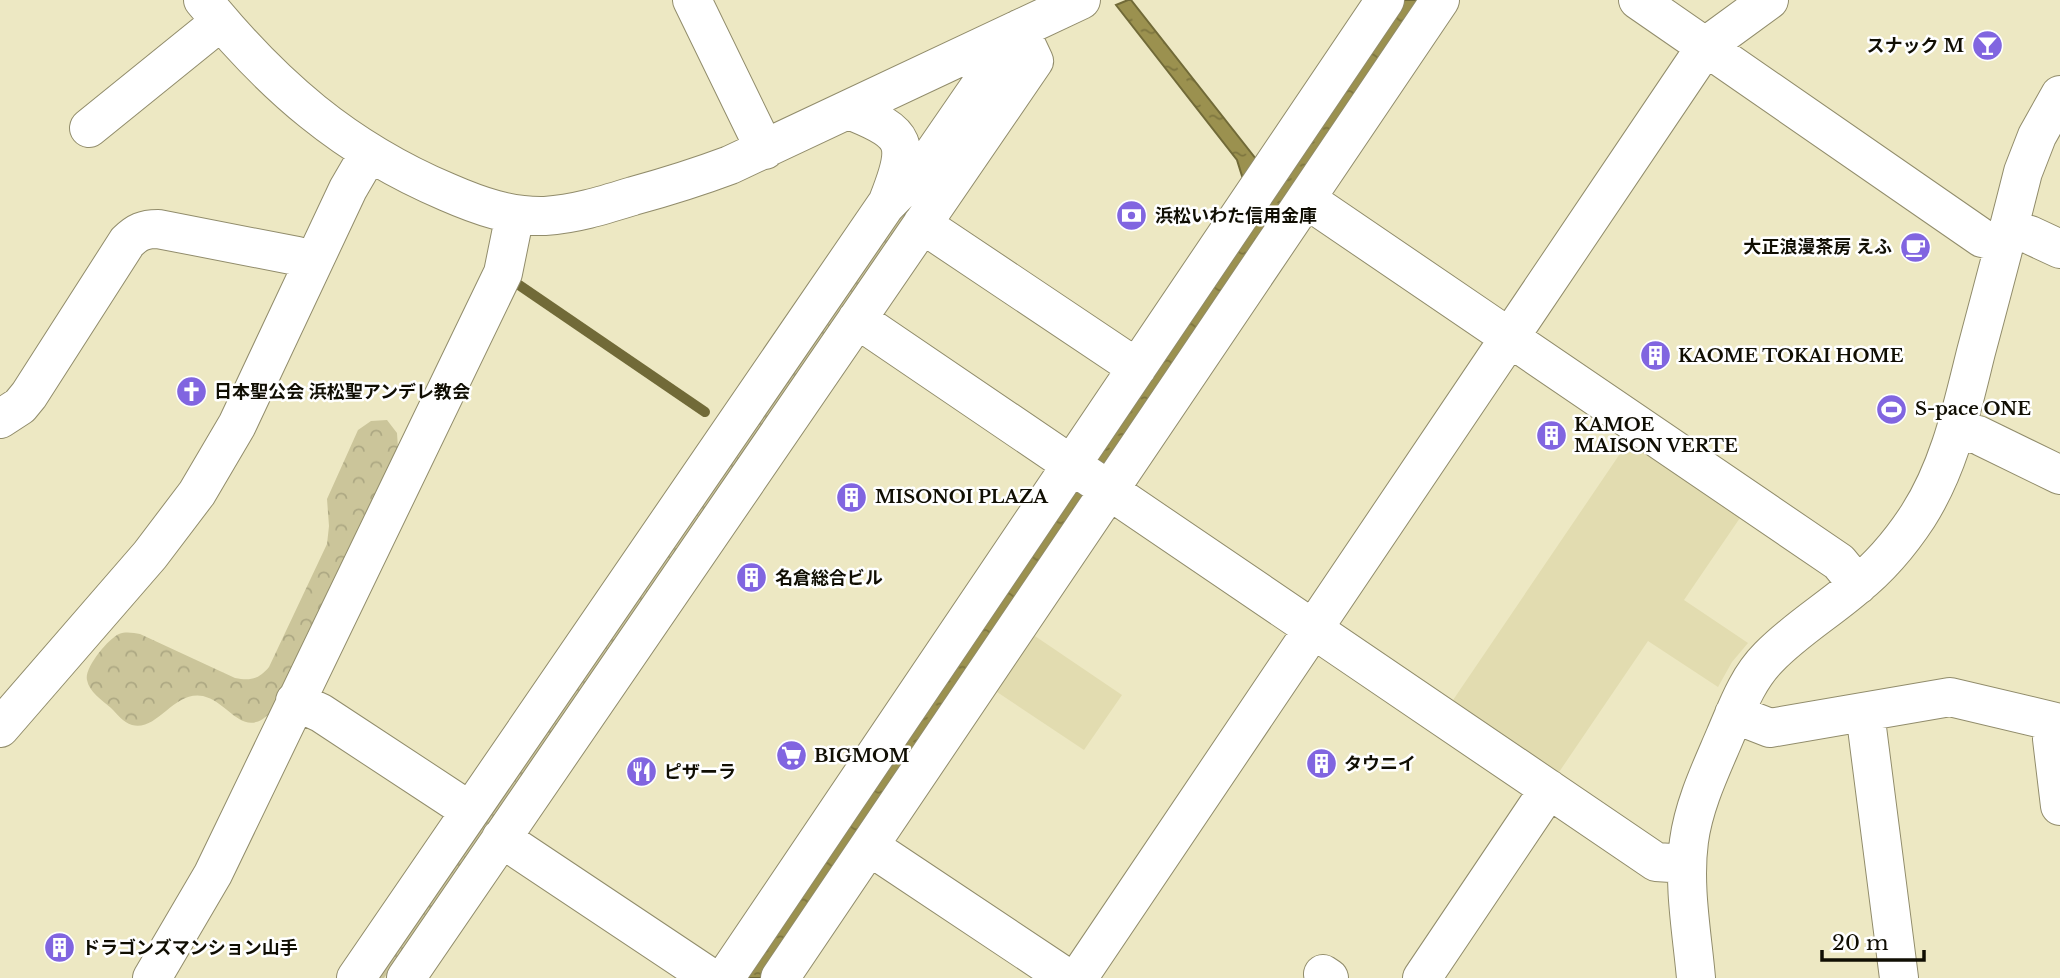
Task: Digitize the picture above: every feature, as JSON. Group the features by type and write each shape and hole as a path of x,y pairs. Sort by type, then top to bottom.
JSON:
{"street":[{"path":"692,0 765,149"},
{"path":"89,128 211,11 294,99 369,153 487,208 542,216 570,214 703,175 765,149 1081,0"},
{"path":"780,978 869,846 1090,478 1137,368 1385,0"},
{"path":"725,978 1090,478 1306,199 1440,0"},
{"path":"1638,0 1982,238 2030,235 2060,249"},
{"path":"1078,978 1706,47 1769,0"},
{"path":"356,978 886,206 926,164 1019,29"},
{"path":"406,978 1034,61 1019,29"},
{"path":"1696,978 1687,864 1689,839 1695,812 1734,714 1753,676 1768,657 1882,563 1919,516 1945,462 1956,430 2030,153 2060,95"},
{"path":"849,110 880,122 893,132 900,146 902,162 886,206"},
{"path":"0,728 150,555 197,493 237,425 354,177 369,153"},
{"path":"1306,199 1839,562 1858,585"},
{"path":"152,978 213,874 503,273 515,214"},
{"path":"922,224 1137,368"},
{"path":"0,419 20,407 29,395 135,233 158,229 297,256 313,263"},
{"path":"857,319 1656,862 1687,864"},
{"path":"1956,430 1978,435 2060,475"},
{"path":"1734,714 1770,728 1950,697 2058,722 2052,739 2060,806"},
{"path":"295,701 321,713 470,811"},
{"path":"1865,712 1899,978"},
{"path":"1422,978 1549,789"},
{"path":"501,838 710,978"},
{"path":"869,846 1067,978"}],"shaded area":[{"path":"1632,436 1744,512 1684,600 1748,643 1732,662 1718,687 1648,641 1555,778 1449,706"},
{"path":"1029,632 1122,695 1084,750 991,688"}],"green space":[{"path":"939,160 943,162 384,978 378,978"},
{"path":"387,420 397,433 398,448 272,711 262,720 245,722 213,700 193,696 174,704 150,723 141,726 123,720 93,692 87,680 89,668 109,642 119,634 130,632 140,634 235,678 254,678 265,671 327,544 327,499 358,430 371,421"}],"water":[{"path":"1131,0 1256,159 1245,175 1242,176 1237,160 1116,5"},
{"path":"1403,0 1421,0 762,978 743,978"}],"waterway":[{"path":"519,285 705,412"}],"place":[{"name":"スナック M","path":"1987,46"},
{"name":"浜松いわた信用金庫","path":"1132,216"},
{"name":"大正浪漫茶房 えふ","path":"1915,247"},
{"name":"KAOME TOKAI HOME","path":"1655,356"},
{"name":"日本聖公会 浜松聖アンデレ教会","path":"191,392"},
{"name":"S-pace ONE","path":"1892,409"},
{"name":"KAMOE MAISON VERTE","path":"1551,435"},
{"name":"MISONOI PLAZA","path":"852,497"},
{"name":"名倉総合ビル","path":"752,578"},
{"name":"BIGMOM","path":"791,756"},
{"name":"タウニイ","path":"1321,764"},
{"name":"ピザーラ","path":"641,772"},
{"name":"ドラゴンズマンション山手","path":"59,948"}]}
